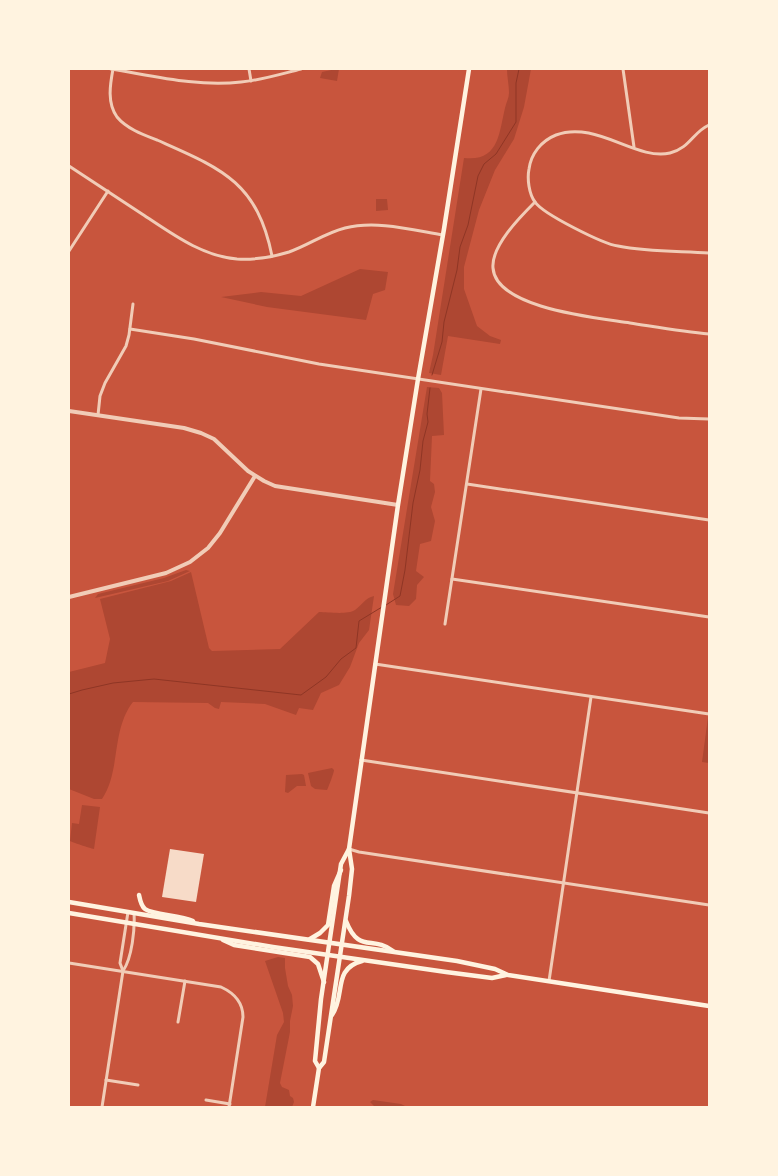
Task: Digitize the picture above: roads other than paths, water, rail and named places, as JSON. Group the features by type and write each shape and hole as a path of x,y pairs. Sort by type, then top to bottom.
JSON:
{"main road":[{"path":"313,1107 319,1068 324,1062 346,921 352,869 349,849 384,594 469,69"},
{"path":"319,1068 315,1061 324,982 342,864 349,849"},
{"path":"308,939 320,933 328,925 334,886 341,870"},
{"path":"139,895 142,905 147,911 184,916 199,924"},
{"path":"69,902 199,924 457,961 495,969 508,975 709,1006"},
{"path":"69,913 340,957 492,978 508,975"},
{"path":"346,921 353,935 358,940 386,946 394,952"},
{"path":"217,937 234,945 310,958 318,964 324,982"},
{"path":"332,1015 337,1007 342,975 349,966 366,960"}],"street":[{"path":"272,256 267,234 259,214 244,191 235,182 213,166 135,131 117,117 111,101 112,69 214,84 251,81 279,76 301,69"},
{"path":"249,69 251,81"},
{"path":"623,69 634,147"},
{"path":"709,125 699,131 683,148 674,152 660,154 589,134 570,133 554,136 540,146 529,166 529,184 535,202 548,212 586,234 612,245 709,253"},
{"path":"69,166 191,245 207,252 235,259 255,259 290,252 325,235 347,227 379,226 443,235"},
{"path":"69,251 108,191"},
{"path":"535,202 510,230 499,245 494,257 495,276 507,290 542,306 563,313 709,334"},
{"path":"98,415 103,386 123,352 130,328 133,304"},
{"path":"130,328 194,339 298,361 679,418 709,419"},
{"path":"445,624 481,389"},
{"path":"69,411 184,428 214,439 243,467 264,481 284,488 398,505"},
{"path":"69,597 166,573 190,562 208,548 220,533 255,476"},
{"path":"466,484 709,520"},
{"path":"452,579 709,617"},
{"path":"375,664 709,714"},
{"path":"549,981 591,697"},
{"path":"361,760 709,813"},
{"path":"349,849 709,905"},
{"path":"123,971 120,963 128,912"},
{"path":"102,1107 123,971 128,964 134,913"},
{"path":"69,963 221,987 236,996 242,1006 243,1024 230,1106 206,1100"},
{"path":"178,1022 185,981"},
{"path":"106,1080 138,1085"}],"waterway":[{"path":"432,375 442,342 444,322 457,270 460,247 468,225 478,176 484,164 496,154 516,122 516,83 519,69"},
{"path":"386,605 400,596 413,503 428,422 430,388"},
{"path":"69,694 113,683 154,679 301,695 326,677 341,659 356,648 359,621 382,607"}]}
